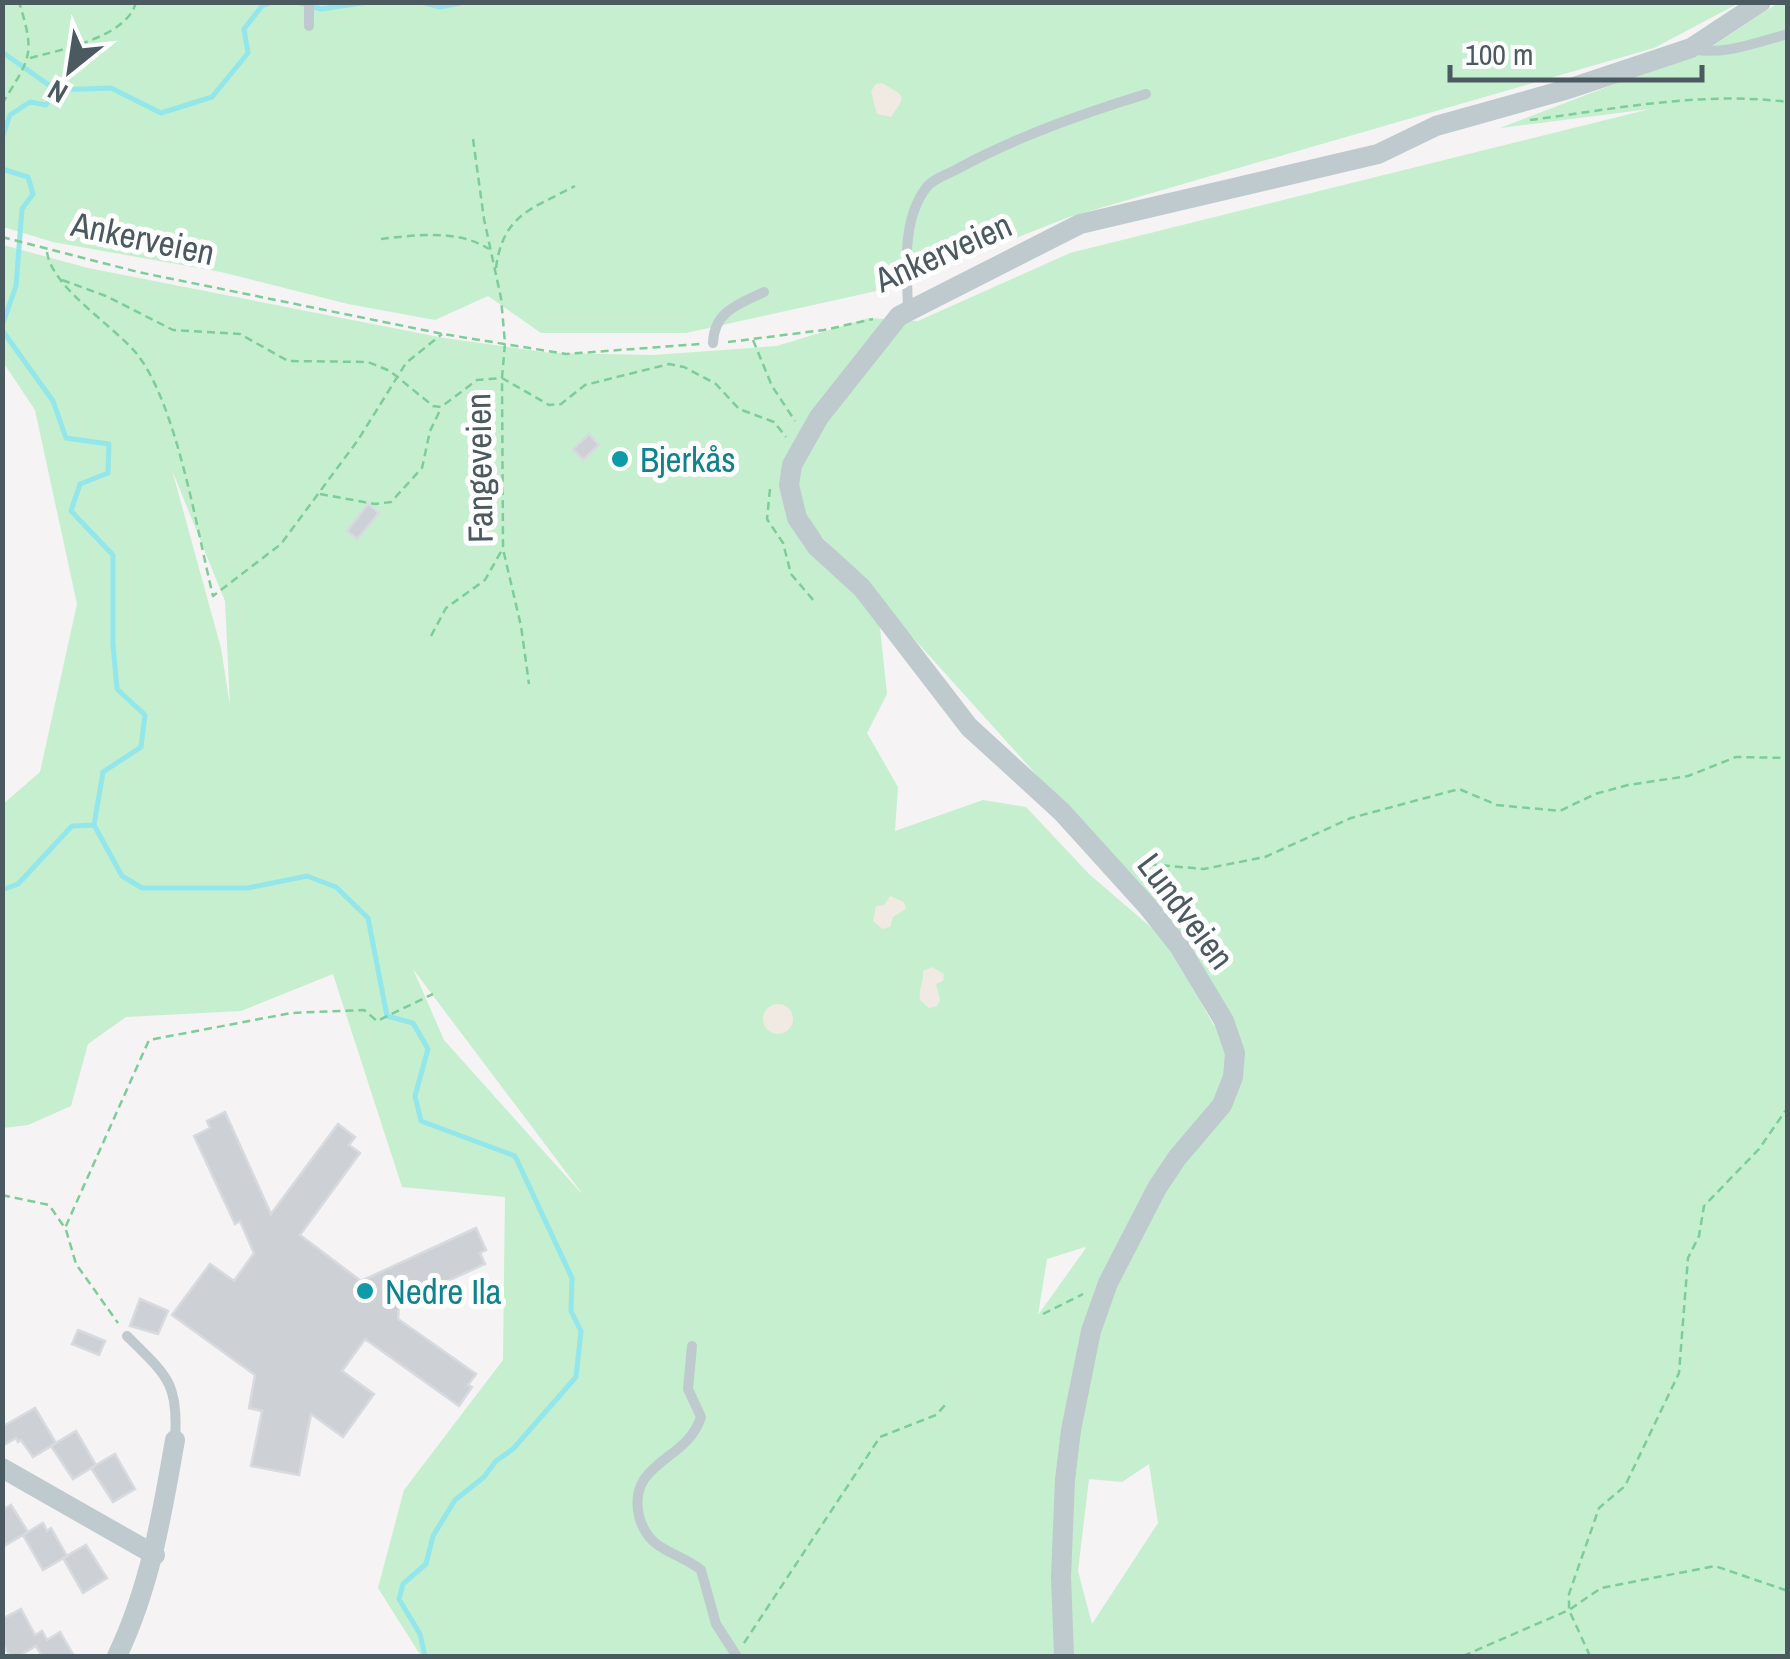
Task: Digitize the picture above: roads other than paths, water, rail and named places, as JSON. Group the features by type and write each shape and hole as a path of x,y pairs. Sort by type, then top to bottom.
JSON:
{"street":[{"name":"Ankerveien","path":"904,312 1080,224 1378,154 1436,126 1568,89 1691,48 1761,2"},
{"name":"Lundveien","path":"904,312 818,417 801,445 789,485 797,518 816,546 862,588 969,728 1062,812 1148,907 1179,946 1224,1021 1235,1053 1234,1077 1222,1106 1167,1173 1130,1237 1108,1284 1081,1371 1065,1480 1061,1577 1064,1656"},
{"path":"117,1656 155,1554 175,1440"},
{"path":"2,1468 155,1554"}],"lane":[{"path":"309,2 309,26"},
{"path":"1691,48 1724,50 1788,34"},
{"path":"904,312 911,222 927,186 1000,146 1075,116 1146,94"},
{"path":"712,343 713,330 727,310 764,292"},
{"path":"127,1336 161,1370 177,1403 175,1440"},
{"path":"692,1346 688,1389 701,1417 696,1432 642,1479 637,1506 640,1524 654,1542 702,1570 716,1624 736,1655"}],"waterway":[{"path":"2,52 56,90 111,88 161,113 212,97 248,53 244,29 262,6 272,2"},
{"path":"297,2 321,9 368,2"},
{"path":"422,2 440,7 465,2"},
{"path":"2,138 10,115 30,102 46,105 55,91"},
{"path":"2,169 28,177 33,194 22,209 16,286 2,326"},
{"path":"2,330 53,401 66,438 109,444 108,473 80,484 71,511 113,555 117,689 145,715 141,747 103,772 94,825"},
{"path":"94,825 122,876 142,888 248,888 307,876 336,887 368,918 387,1016 413,1023 428,1049 415,1096 421,1121 515,1156 572,1278 571,1311 581,1331 576,1377 513,1449 455,1500 433,1536 426,1564 403,1584 399,1599 420,1634 425,1656"},
{"path":"2,890 18,884 72,826 94,825"}],"place":[{"name":"Bjerkås","path":"620,459"},
{"name":"Nedre Ila","path":"365,1291"}]}
